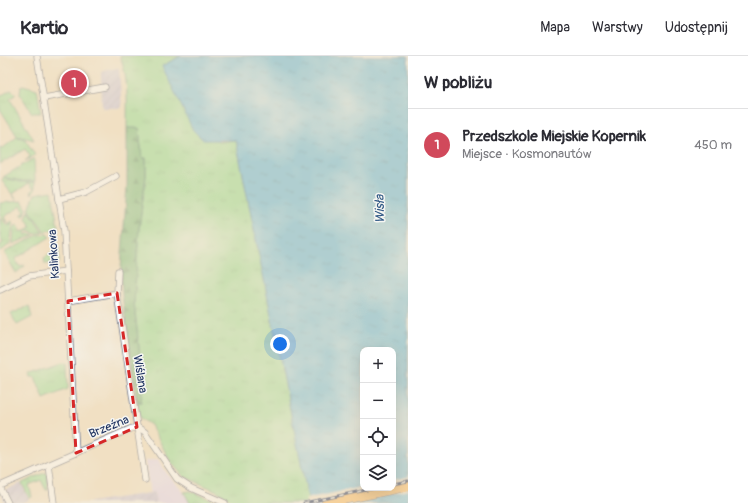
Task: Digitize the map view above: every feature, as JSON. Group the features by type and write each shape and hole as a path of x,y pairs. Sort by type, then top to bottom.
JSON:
{"main road":[{"path":"326,503 408,486"}],"street":[{"name":"Kalinkowa","path":"37,56 64,231 76,453"},
{"path":"44,98 105,87"},
{"path":"59,199 86,192 116,176"},
{"path":"0,290 29,276 66,271"},
{"name":"Wiślana","path":"118,271 117,293 145,480"},
{"path":"68,301 117,293"},
{"name":"Brzeźna","path":"0,487 137,427 145,432 176,479 191,488 225,503"},
{"path":"49,465 54,503"},
{"path":"0,487 8,503"}],"highlighted area":[{"path":"117,293 137,427 76,453 75,446 68,301"}],"shaded area":[{"path":"119,69 122,108 102,108 101,72"},
{"path":"158,459 167,474 180,487 190,503 156,503 154,492 150,493 145,461"},
{"path":"21,483 29,500 22,503 5,503 1,492"},
{"path":"154,492 156,503 84,503 143,494"}],"green space":[{"path":"120,56 181,56 162,66 218,142 236,140 309,503 236,503 217,491 183,476 170,461 151,425 140,418 137,402 141,402 143,383 134,303 139,228 146,176 146,158 142,158 139,129 127,128 126,82"},
{"path":"23,85 37,89 41,113 32,113 20,94 21,86"},
{"path":"11,90 16,94 10,99 34,140 17,136 0,109 0,96"},
{"path":"127,128 139,128 142,158 146,158 146,176 139,228 134,303 143,383 141,402 137,402 122,295 121,267 127,185"},
{"path":"17,137 25,139 35,155 25,161 30,156 25,149 0,164 0,147 3,148"},
{"path":"34,158 35,181 23,181 3,177"},
{"path":"3,178 22,182 35,182 35,190 32,194 30,192 34,189 29,183 13,194 17,201 2,181"},
{"path":"52,191 58,227 45,232 29,209 35,194"},
{"path":"22,201 27,209 24,216 21,215 25,212 21,206 4,217 8,224 0,216 0,203"},
{"path":"29,211 43,232 35,234 30,230 25,232 26,235 30,233 34,235 13,244 14,228 17,224 22,232 31,227 26,218"},
{"path":"0,218 7,225 13,225 10,244 0,252 0,245 3,243 0,238"},
{"path":"47,234 50,237 15,259 20,267 25,266 16,273 5,252 38,235"},
{"path":"59,248 59,263 45,264 44,258"},
{"path":"29,306 32,317 17,325 11,314"},
{"path":"63,362 67,363 68,389 44,399 35,377 31,377 30,374"},
{"path":"47,473 48,489 46,490 41,480 29,485 32,497 29,498 22,483"},
{"path":"190,491 220,503 190,503 184,492"}],"water":[{"name":"Wisła","path":"181,56 408,56 408,503 309,503 236,140 203,140 193,130 162,66"}],"pier":[{"path":"408,477 408,490 345,503 306,503 306,499 360,488 360,491 396,491 396,479"}],"railway":[{"path":"396,483 408,481"},
{"path":"304,503 362,491"}],"place":[{"name":"Przedszkole Miejskie Kopernik","path":"74,83"}]}
